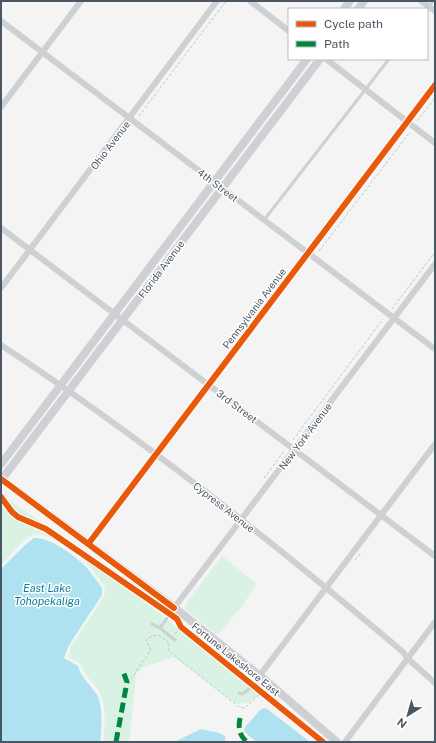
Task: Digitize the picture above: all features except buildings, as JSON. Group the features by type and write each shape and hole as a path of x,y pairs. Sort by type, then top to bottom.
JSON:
{"main road":[{"name":"Florida Avenue","path":"1,464 306,60"},
{"name":"Florida Avenue","path":"1,480 319,60"},
{"path":"1,480 89,543 172,611 260,675 337,742"}],"street":[{"path":"1,107 81,1"},
{"name":"Ohio Avenue","path":"1,288 133,120 217,1"},
{"path":"250,1 288,30"},
{"path":"421,1 428,8 435,11"},
{"name":"4th Street","path":"1,21 435,349"},
{"path":"327,60 435,143"},
{"name":"Pennsylvania Avenue","path":"89,543 435,85"},
{"name":"3rd Street","path":"1,228 435,556"},
{"name":"New York Avenue","path":"172,611 435,264"},
{"name":"Cypress Avenue","path":"1,345 69,391 241,520 326,587 403,652 407,658 435,683"},
{"path":"260,675 435,444"},
{"path":"345,742 435,622"}],"lane":[{"path":"428,8 433,1"},
{"path":"264,220 388,60"},
{"path":"160,628 172,611"},
{"path":"152,624 160,628 174,639"},
{"path":"238,693 242,694 247,691 260,675"}],"path":[{"path":"133,120 226,1"},
{"path":"319,251 435,98"},
{"path":"174,639 181,626"},
{"path":"127,682 131,679 151,650 146,640 152,635 156,635 168,642 169,651 239,707 245,708 262,692"}],"green space":[{"path":"1,494 37,519 262,693 248,703 236,704 174,657 144,667 136,674 130,736 128,742 103,742 105,718 101,695 85,673 81,664 68,657 71,646 104,597 105,587 90,567 77,555 53,539 38,534 28,537 1,565"},
{"path":"222,556 257,584 242,606 218,635 186,610 185,605"}],"water":[{"name":"East Lake Tohopekaliga","path":"34,538 55,544 70,553 87,568 102,588 102,595 69,645 64,658 78,666 81,674 95,691 99,699 102,718 100,742 1,742 1,569"},
{"path":"266,708 310,742 257,742 244,731 245,727 261,709"},
{"path":"201,729 225,736 225,742 174,742"}],"marked path":[{"path":"116,742 127,682 123,671"},
{"path":"240,718 240,731 242,737 247,742"}],"cycle path":[{"path":"89,543 435,85"},
{"path":"1,479 174,608"},
{"name":"Fortune Lakeshore East","path":"1,497 12,512 18,517 46,529 177,619 181,627 323,742"}]}
